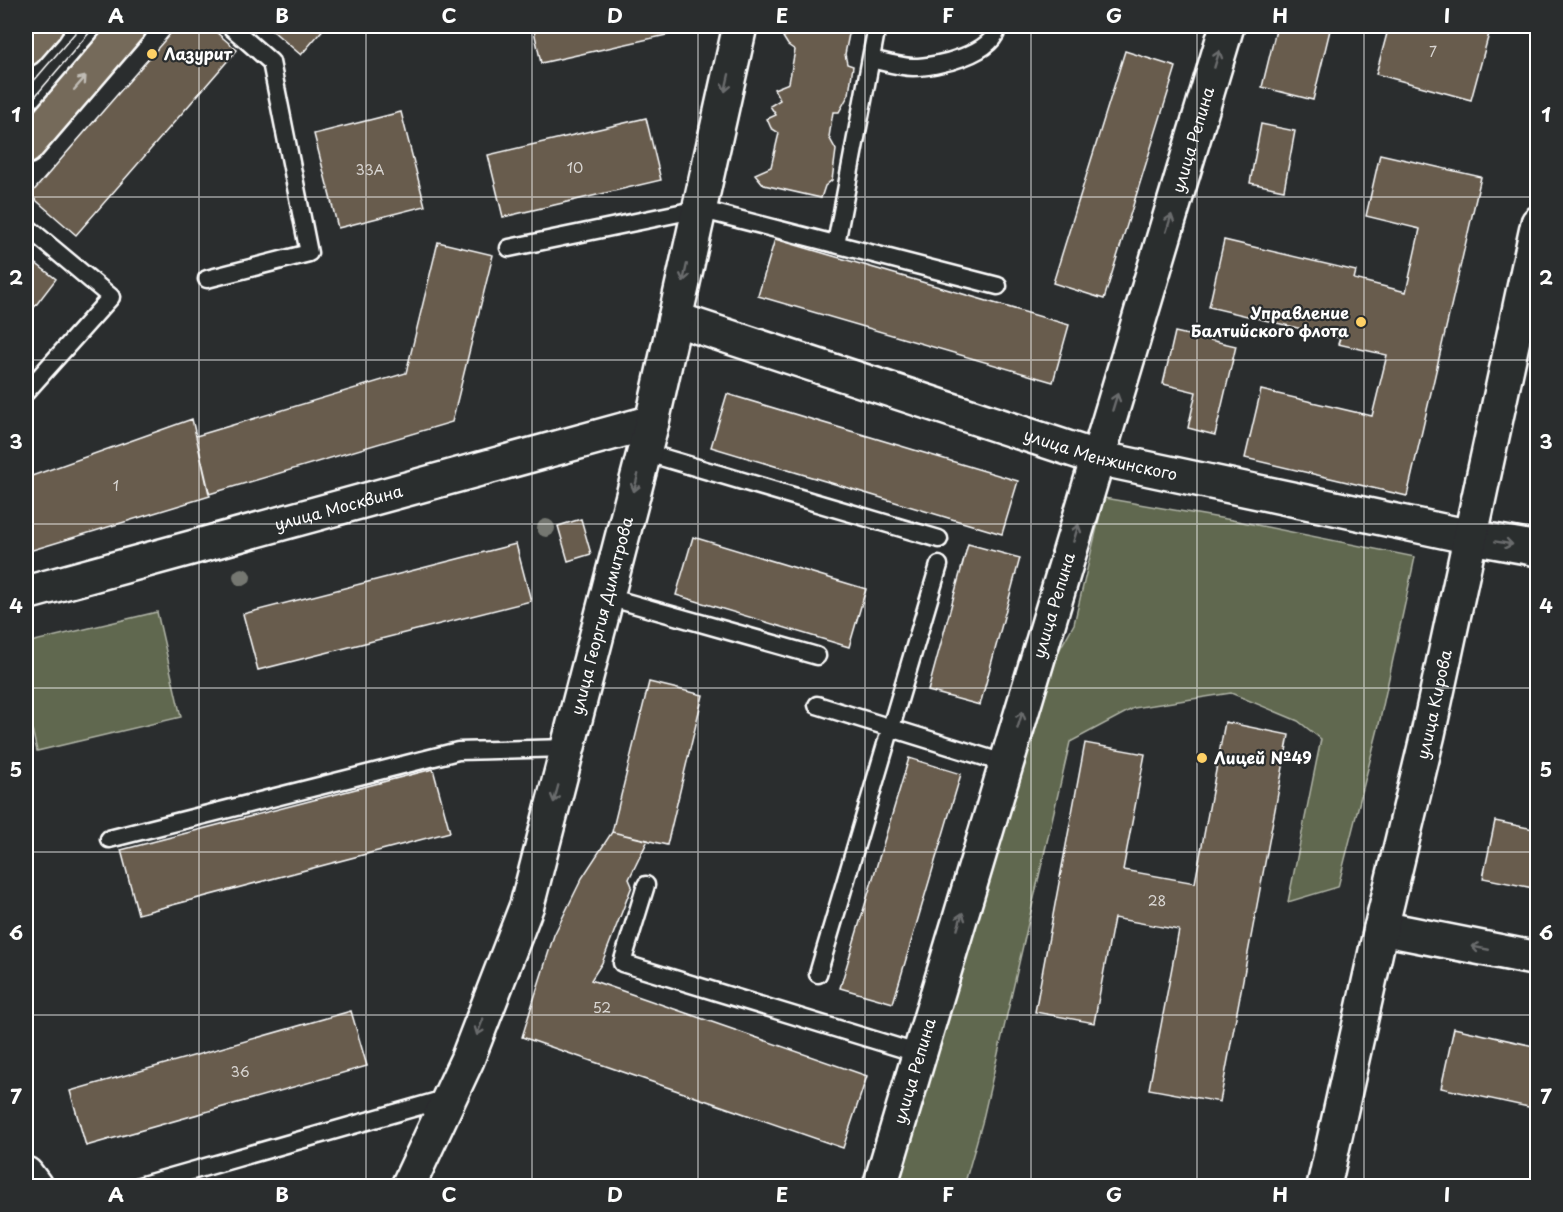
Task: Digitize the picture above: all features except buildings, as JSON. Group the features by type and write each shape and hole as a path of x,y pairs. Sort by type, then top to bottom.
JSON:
{"main road":[{"path":"26,49 46,26"},
{"path":"26,147 130,26"}],"street":[{"name":"улица Георгия Димитрова","path":"408,1186 467,1060 527,905 648,437 740,26"},
{"name":"улица Репина","path":"880,1186 1227,26"},
{"name":"улица Кирова","path":"1324,1186 1381,928 1428,735 1538,223"},
{"name":"улица Менжинского","path":"675,319 1098,458 1471,537 1538,549"},
{"name":"улица Москвина","path":"26,593 648,437"},
{"path":"1381,928 1538,959"},
{"path":"26,1174 35,1186"}],"lane":[{"path":"207,279 309,253 271,62 230,26"},
{"path":"836,244 877,26"},
{"path":"871,59 912,67 943,63 976,52 997,32 998,26"},
{"path":"509,248 699,209 998,286"},
{"path":"26,226 111,297 34,380 26,393"},
{"path":"648,437 939,539"},
{"path":"818,974 939,565"},
{"path":"608,597 816,656"},
{"path":"817,705 1007,764"},
{"path":"109,838 458,751 569,748"},
{"path":"646,885 621,963 920,1054"},
{"path":"139,1186 449,1098"}],"green space":[{"path":"1104,498 1232,520 1415,557 1378,729 1338,887 1288,902 1321,739 1298,721 1231,693 1134,708 1070,742 982,1123 964,1186 896,1186 1039,686 1074,624"},
{"path":"157,612 181,717 37,751 26,703 26,643"}],"tram line":[{"path":"26,90 81,26"},
{"path":"26,107 95,26"}],"place":[{"name":"Лазурит","path":"152,54"},
{"name":"Управление Балтийского флота","path":"1361,322"},
{"name":"Лицей №49","path":"1202,758"}]}
